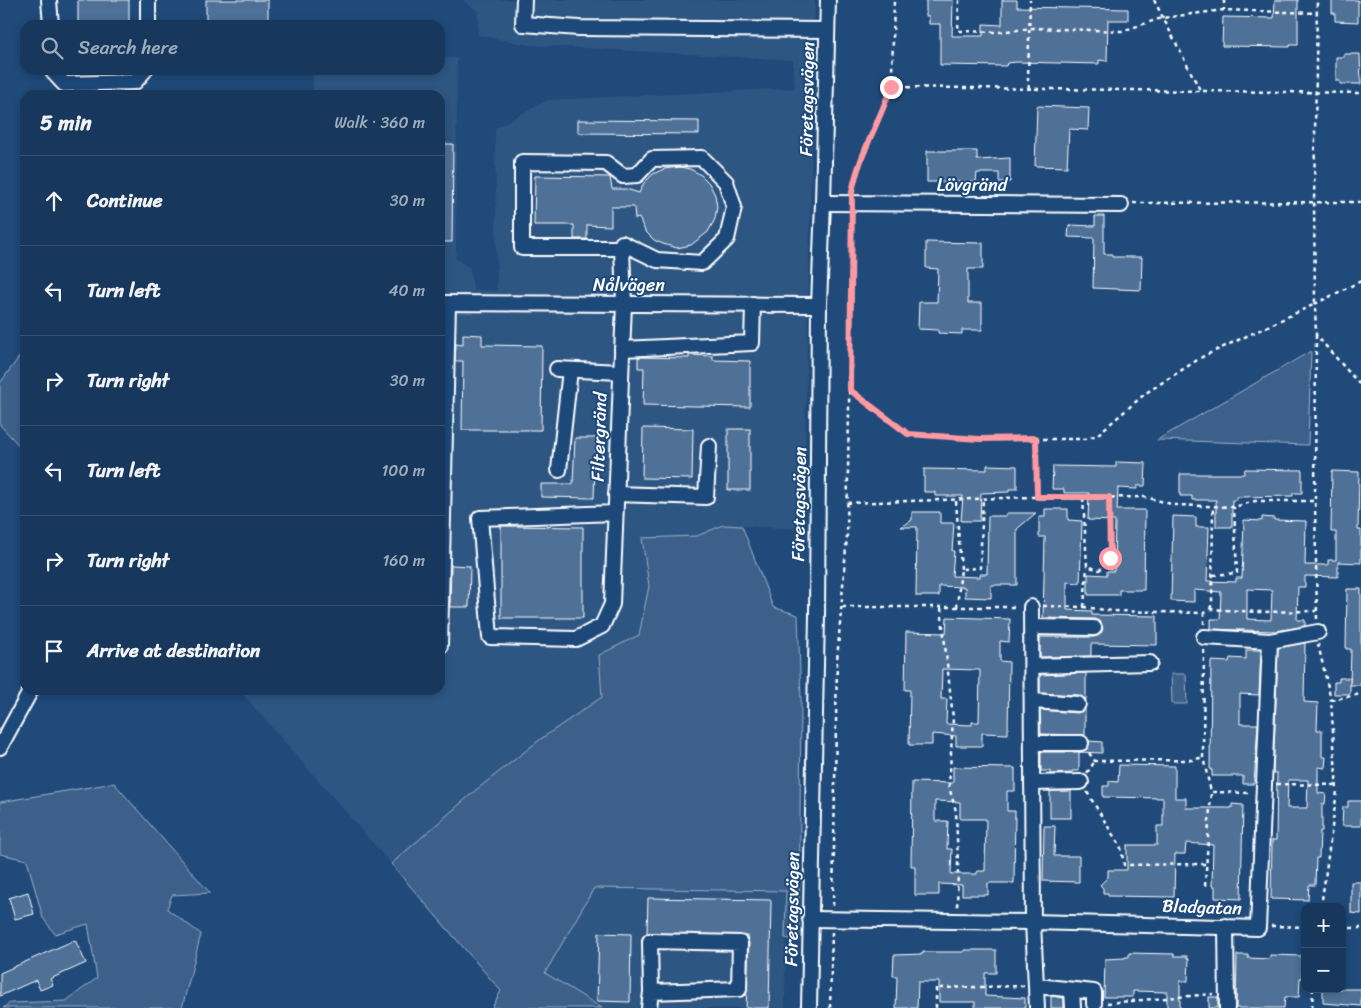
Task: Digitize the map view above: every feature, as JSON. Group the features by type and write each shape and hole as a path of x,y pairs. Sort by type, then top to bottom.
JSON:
{"street":[{"path":"49,0 51,20"},
{"path":"148,0 148,20"},
{"path":"524,0 523,24 579,28 827,30"},
{"name":"Företagsvägen","path":"809,1008 817,616 819,304 828,0"},
{"path":"56,75 64,84 135,82 140,75"},
{"path":"702,158 726,182 734,207 727,239 702,264 657,260 622,243 622,248 522,248 522,162 606,163 623,176 637,175 652,159 702,158"},
{"name":"Lövgränd","path":"823,203 1121,205"},
{"name":"Filtergränd","path":"615,513 480,518 490,637 576,639 602,626 612,604 624,304 622,248"},
{"name":"Nålvägen","path":"445,304 819,304"},
{"path":"622,349 752,343 753,304"},
{"path":"559,470 564,369 621,372"},
{"path":"616,494 706,497 708,446"},
{"path":"1031,607 1033,922 1037,1008"},
{"path":"1032,628 1094,628"},
{"path":"1204,637 1270,641 1318,632"},
{"name":"Bladgatan","path":"810,919 956,920 1258,928 1270,641"},
{"path":"1032,666 1150,663"},
{"path":"0,747 28,695"},
{"path":"1032,701 1078,704"},
{"path":"1032,743 1081,743"},
{"path":"1032,783 1081,782"},
{"path":"1226,926 1227,1008"},
{"path":"649,1008 651,992 650,940 740,943 739,989 651,992"},
{"path":"1037,986 1094,992 1094,1004"},
{"path":"1072,990 1073,1008"}],"path":[{"path":"830,1008 837,681 846,559 852,203 855,179 891,87 894,0"},
{"path":"959,0 958,31 999,32 1029,29 1122,31 1162,18 1224,10 1316,13"},
{"path":"1029,89 1030,0"},
{"path":"1154,0 1201,92"},
{"path":"1224,0 1224,10"},
{"path":"1317,0 1314,202 1316,611 1319,647 1331,700 1337,785 1322,903"},
{"path":"891,87 1361,94"},
{"path":"1121,205 1125,203 1361,202"},
{"path":"850,390 908,434 962,438 1085,439 1097,434 1146,393 1202,357 1361,281"},
{"path":"1316,335 1361,386"},
{"path":"1036,438 1037,497"},
{"path":"847,503 1037,497 1145,497 1175,505 1234,507 1255,501 1315,501"},
{"path":"1087,566 1092,569 1103,569 1107,566 1110,558 1109,497"},
{"path":"1084,498 1087,566 1084,607"},
{"path":"961,569 980,568 983,499"},
{"path":"956,500 961,569 957,608"},
{"path":"1210,610 1213,575 1213,506"},
{"path":"1213,575 1237,573 1234,507"},
{"path":"842,608 1045,606 1084,607 1112,611 1204,613 1210,610 1259,612 1316,611"},
{"path":"941,608 953,718 949,768 950,787 956,811 958,865 956,920"},
{"path":"1204,613 1203,757 1211,792 1205,886"},
{"path":"1331,700 1361,694"},
{"path":"1081,743 1095,761"},
{"path":"1095,761 1193,760 1203,757"},
{"path":"1095,761 1081,782 1121,848 1124,865 1207,864"},
{"path":"1211,792 1337,785"},
{"path":"1258,928 1269,926 1301,927"},
{"path":"1346,928 1361,928"},
{"path":"936,1008 936,988 1037,986"},
{"path":"1094,1004 1191,997 1227,992"},
{"path":"1312,1008 1314,993"}],"shaded area":[{"path":"462,0 815,0 803,529 723,525 697,536 642,538 649,586 639,635 599,655 602,697 542,738 391,864 243,695 445,695 445,90 313,90 313,75 445,75 445,57 457,58 456,259 470,268 473,290 497,291 495,128 547,100 795,88 793,60 529,45 478,35 478,11"},
{"path":"1311,351 1308,445 1157,440"},
{"path":"20,356 20,447 0,425 0,383"},
{"path":"723,525 742,526 773,607 798,615 801,700 799,941 785,938 786,891 594,888 545,973 602,1008 492,1008 501,991 391,864 476,790 542,738 602,697 599,655 639,635 649,586 642,538 697,536"},
{"path":"1171,674 1186,674 1187,704 1172,704"},
{"path":"114,783 210,893 172,895 167,909 201,934 182,1008 3,1008 10,1003 66,1001 97,978 88,924 55,934 43,918 27,860 0,854 0,802"},
{"path":"594,888 786,891 785,1008 602,1008 544,973"}],"building":[{"path":"78,0 129,0 129,20 78,20"},
{"path":"206,0 268,0 268,20 206,20"},
{"path":"926,0 953,0 952,36 983,36 983,24 1002,25 1002,0 1017,0 1017,7 1128,9 1128,20 1108,20 1107,61 1099,60 1099,64 1017,62 1007,63 1006,66 940,65 940,24 929,24 929,16 926,16"},
{"path":"1275,0 1298,0 1298,45 1290,45 1290,47 1222,46 1223,17 1274,18"},
{"path":"1332,0 1358,0 1358,22 1335,21 1335,13 1332,13"},
{"path":"1344,54 1360,54 1361,84 1340,84 1340,81 1336,81 1336,57 1344,57"},
{"path":"1037,106 1089,108 1088,130 1069,129 1067,167 1035,166"},
{"path":"578,120 699,121 699,134 578,133"},
{"path":"445,144 453,144 452,242 445,242"},
{"path":"927,151 977,151 977,160 1010,158 1010,182 999,182 999,173 977,173 976,182 927,182"},
{"path":"680,167 690,169 701,175 709,183 715,195 717,207 715,219 708,232 691,245 677,248 654,240 645,231 639,218 635,219 634,207 611,207 611,226 587,225 587,239 574,239 574,225 534,225 535,176 610,177 612,189 626,189 639,193 644,183 653,174 664,169"},
{"path":"1095,216 1104,216 1104,254 1112,254 1112,257 1142,257 1141,290 1093,288 1094,238 1068,237 1069,225 1095,226"},
{"path":"926,242 983,243 983,269 968,269 968,303 982,303 982,330 962,330 962,334 938,333 938,330 918,329 919,302 937,302 938,269 926,268"},
{"path":"463,334 482,335 482,345 542,346 541,430 462,430 463,361 455,361 456,344 463,345"},
{"path":"689,355 713,356 713,360 750,361 750,407 643,405 644,368 638,368 638,357 689,358"},
{"path":"643,428 693,429 692,479 642,478"},
{"path":"728,429 750,429 750,490 728,490"},
{"path":"575,438 596,438 594,498 541,497 541,484 573,484"},
{"path":"1116,462 1146,463 1145,486 1137,486 1137,489 1118,488 1117,510 1145,510 1144,590 1119,590 1119,595 1088,595 1088,574 1107,575 1107,571 1114,571 1115,521 1088,520 1089,493 1064,493 1064,489 1052,489 1053,466 1116,467"},
{"path":"987,465 1017,466 1017,489 1009,489 1009,492 981,493 980,521 961,521 963,496 935,496 935,492 924,492 924,469 987,470"},
{"path":"1245,469 1302,470 1302,493 1293,493 1293,496 1237,497 1237,500 1232,500 1232,527 1216,527 1216,500 1192,500 1192,496 1180,496 1180,474 1244,474"},
{"path":"1332,471 1359,472 1358,530 1361,530 1361,563 1338,562 1338,577 1305,576 1305,587 1298,587 1297,620 1305,620 1305,626 1276,631 1211,629 1211,619 1220,619 1221,592 1194,590 1194,602 1171,601 1173,516 1196,517 1196,527 1209,527 1207,581 1236,582 1236,578 1242,578 1244,520 1262,521 1262,517 1274,518 1274,520 1306,521 1305,565 1328,565 1328,560 1336,560 1336,532 1331,532","holes":["1247,589 1272,590 1271,620 1247,619"]},
{"path":"1045,509 1068,509 1068,520 1082,521 1080,583 1067,582 1067,610 1092,611 1092,615 1157,616 1157,645 1091,644 1091,656 1040,657 1040,637 1094,637 1099,635 1103,629 1101,623 1095,619 1043,618 1045,537 1039,537 1039,517 1045,517"},
{"path":"912,512 940,512 940,523 954,523 952,576 980,577 980,574 987,574 988,516 1006,516 1006,513 1036,513 1017,529 1017,585 991,585 991,598 965,597 965,587 939,586 939,596 916,596 917,527 901,527 912,520"},
{"path":"501,526 583,527 583,618 501,618"},
{"path":"451,565 470,566 469,607 450,607"},
{"path":"1347,589 1361,589 1361,685 1350,685 1351,649 1346,649"},
{"path":"947,617 1010,619 1009,642 1000,641 1000,661 1009,662 1008,734 982,733 982,746 956,746 956,736 932,734 932,745 909,745 910,690 905,690 906,632 946,633","holes":["942,669 980,670 979,722 972,722 972,725 946,724 947,699 941,699"]},
{"path":"1305,643 1304,702 1318,703 1317,730 1322,730 1322,757 1326,757 1325,768 1318,767 1318,793 1326,794 1325,804 1322,804 1322,831 1320,831 1319,858 1316,858 1315,885 1309,885 1308,900 1271,899 1272,840 1276,840 1277,773 1273,773 1278,648","holes":["1288,780 1308,780 1307,808 1287,808"]},
{"path":"1246,650 1261,650 1259,695 1240,694 1240,724 1258,724 1254,784 1243,784 1243,776 1212,776 1212,770 1210,770 1211,661 1229,662 1230,658 1246,659"},
{"path":"1086,673 1086,700 1079,695 1040,693 1040,675"},
{"path":"1339,678 1350,678 1350,694 1334,694 1334,682 1339,682"},
{"path":"1085,709 1085,735 1041,734 1040,710 1077,713"},
{"path":"1089,741 1102,742 1102,753 1079,752 1088,748"},
{"path":"1041,752 1079,752 1079,771 1050,774 1050,771 1041,771"},
{"path":"1119,765 1175,766 1175,798 1186,798 1186,808 1232,808 1232,804 1243,805 1241,899 1215,898 1215,886 1212,886 1213,845 1186,843 1185,854 1175,854 1174,897 1108,896 1108,893 1103,893 1103,888 1100,885 1108,877 1108,870 1127,870 1127,845 1157,845 1157,826 1163,826 1163,798 1103,797 1103,786 1109,786 1109,781 1118,782"},
{"path":"953,767 1015,768 1015,791 1007,791 1007,811 1015,811 1014,883 988,883 988,895 962,895 962,885 939,884 939,895 915,895 915,866 911,866 912,782 953,783","holes":["935,801 960,802 960,819 986,819 985,871 977,871 977,874 951,874 952,849 947,849 948,821 935,821"]},
{"path":"1050,791 1071,791 1071,818 1050,818"},
{"path":"1348,801 1361,801 1361,826 1342,826 1343,807 1348,807"},
{"path":"1044,826 1055,826 1054,856 1079,856 1079,882 1043,881"},
{"path":"1351,882 1361,882 1361,914 1351,913"},
{"path":"28,892 34,914 15,919 9,898"},
{"path":"648,898 771,900 769,1008 746,1008 749,943 747,936 647,933"},
{"path":"599,933 631,934 630,1002 597,1001"},
{"path":"75,940 86,963 50,979 53,985 40,990 36,980 0,996 0,973"},
{"path":"964,950 996,950 996,973 985,973 985,996 1025,998 1025,1008 975,1008 975,1002 939,1002 939,982 918,982 917,1008 896,1008 897,976 893,976 894,955 923,954 923,952 964,952"},
{"path":"1129,953 1187,956 1189,959 1188,981 1180,981 1180,1008 1167,1008 1167,992 1133,991 1133,997 1104,997 1105,959 1129,957"},
{"path":"1237,955 1248,955 1248,958 1270,959 1270,955 1301,956 1299,997 1285,997 1284,1008 1236,1008"},
{"path":"1346,989 1361,989 1361,1006 1323,1003 1323,993 1346,993"},
{"path":"1051,996 1064,998 1064,1008 1051,1008"},
{"path":"1209,997 1218,997 1218,1008 1209,1008"}],"route":[{"path":"891,87 864,152 852,192 850,390 908,434 979,439 1036,438 1037,497 1109,497 1110,558"}]}
